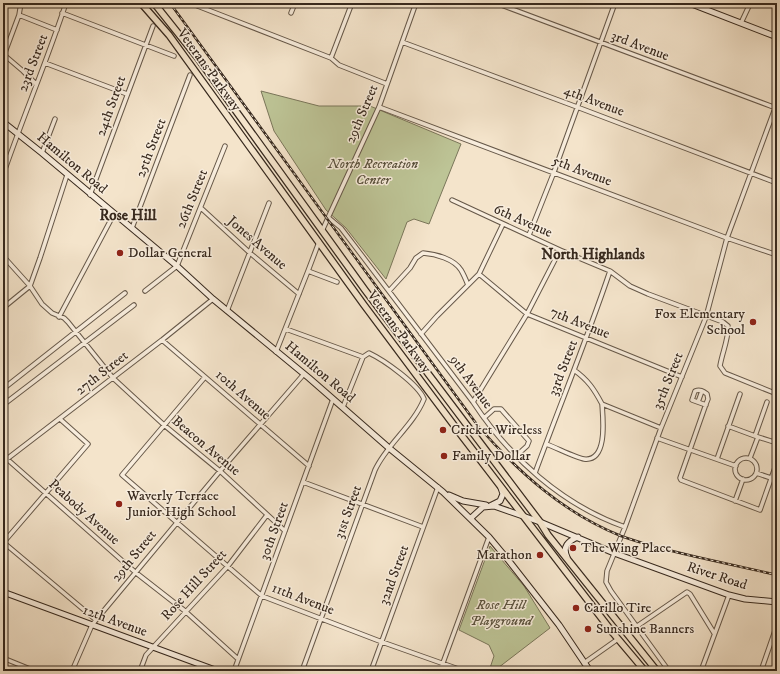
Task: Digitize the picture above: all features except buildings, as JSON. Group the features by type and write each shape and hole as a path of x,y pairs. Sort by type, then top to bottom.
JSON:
{"main road":[{"name":"Veterans Parkway","path":"141,3 169,35 318,242 522,516 618,639 645,671"},
{"name":"Veterans Parkway","path":"154,3 197,57 378,309 540,522 548,535 657,671"}],"street":[{"path":"21,3 19,15 4,54 36,84"},
{"name":"23rd Street","path":"3,175 66,3"},
{"path":"190,3 331,58 339,65 387,84"},
{"path":"291,14 295,3"},
{"path":"331,58 352,3"},
{"name":"29th Street","path":"322,231 379,107 416,3"},
{"name":"3rd Avenue","path":"496,3 776,108"},
{"path":"529,235 554,172 615,3"},
{"path":"689,3 777,37"},
{"path":"741,23 749,6"},
{"path":"62,13 174,56"},
{"path":"19,15 57,30"},
{"name":"24th Street","path":"90,195 153,26"},
{"name":"4th Avenue","path":"402,42 777,183"},
{"path":"45,63 127,94"},
{"name":"25th Street","path":"132,228 190,75"},
{"name":"35th Street","path":"637,626 606,582 607,571 625,528 657,438 706,317 727,238 777,103"},
{"name":"5th Avenue","path":"379,107 777,256"},
{"path":"42,153 55,119"},
{"name":"Hamilton Road","path":"3,122 132,228 227,311 343,406 389,448 438,487 489,537 538,596 590,671"},
{"name":"26th Street","path":"145,291 177,266 225,146"},
{"path":"3,308 30,286 67,175"},
{"name":"6th Avenue","path":"452,200 560,250 610,271 630,286 706,317 723,322 728,326 729,334 722,351 720,366 725,373 777,394"},
{"path":"227,311 269,203"},
{"name":"Jones Avenue","path":"201,208 250,253 299,294"},
{"path":"59,317 114,214"},
{"name":"9th Avenue","path":"329,218 341,228 494,432 516,456 558,492 594,514 625,528"},
{"path":"422,334 437,316 479,274 504,224"},
{"path":"276,352 318,242"},
{"path":"473,402 527,314 560,250"},
{"path":"389,291 410,268 416,258 423,253 433,254 452,262 460,269 468,285"},
{"name":"Beacon Avenue","path":"3,256 30,286 42,304 52,313 68,322 113,378 164,425 220,471 285,531"},
{"name":"Jones Avenue","path":"308,271 337,282"},
{"name":"33rd Street","path":"535,473 587,338 610,271"},
{"name":"7th Avenue","path":"479,274 527,314 682,377"},
{"path":"3,389 125,293"},
{"name":"27th Street","path":"3,462 213,299"},
{"path":"3,405 134,305"},
{"path":"286,328 363,357 343,406"},
{"name":"10th Avenue","path":"162,340 309,466"},
{"name":"31st Street","path":"302,671 380,458 407,426 422,405 424,399 422,393 404,377 373,355 369,353 363,357"},
{"path":"546,444 584,459 594,457 599,450 602,442 603,428 602,404 595,390 585,378 574,370"},
{"name":"29th Street","path":"72,671 92,625 177,521 304,374"},
{"path":"164,425 205,377"},
{"path":"706,405 692,400 695,391 702,391 708,396 706,405 680,478 681,480 760,510 777,462"},
{"path":"698,402 702,391"},
{"path":"717,459 740,394"},
{"name":"30th Street","path":"234,671 333,399"},
{"path":"750,458 767,402"},
{"path":"602,404 661,428"},
{"path":"484,418 494,409 501,409 528,441 527,446 516,456"},
{"path":"60,419 88,444 3,542 96,620"},
{"name":"11th Avenue","path":"164,425 122,475 262,596 382,642 464,671"},
{"path":"728,426 777,444"},
{"path":"657,438 736,466"},
{"name":"Peabody Avenue","path":"3,453 7,459 135,572 185,611 238,659"},
{"path":"750,458 756,464 756,473 750,479 743,479 737,475 736,466 741,459 750,458"},
{"path":"756,473 777,480"},
{"path":"735,501 743,479"},
{"path":"303,482 363,506 423,527"},
{"name":"32nd Street","path":"371,671 438,487"},
{"path":"471,518 483,507 500,502 502,498 501,488"},
{"name":"River Road","path":"443,492 463,500 489,506 540,522 614,553 729,595 745,599 777,602"},
{"name":"Rose Hill Street","path":"140,671 146,655 228,566 266,515"},
{"path":"440,671 489,537"},
{"path":"568,559 565,553 566,545 578,537"},
{"name":"12th Avenue","path":"3,592 218,671"},
{"path":"627,633 687,592 690,594 714,633"},
{"path":"701,671 729,595"},
{"path":"761,671 777,625"},
{"path":"637,626 669,671"},
{"path":"584,663 618,639"},
{"path":"3,658 34,671"}],"green space":[{"name":"North Recreation Center","path":"261,91 319,106 370,106 461,144 429,224 414,219 407,222 386,279 346,228 326,210 274,131"},
{"name":"Rose Hill Playground","path":"490,546 524,586 550,628 494,671 489,671 494,656 489,645 459,630"}],"railway":[{"path":"170,3 478,426 510,460 544,490 580,516 600,527 621,536 668,550 777,575"}],"place":[{"name":"Dollar General","path":"120,253"},
{"name":"Fox Elementary School","path":"753,322"},
{"name":"Cricket Wireless","path":"443,430"},
{"name":"Family Dollar","path":"444,456"},
{"name":"Waverly Terrace Junior High School","path":"119,504"},
{"name":"The Wing Place","path":"573,548"},
{"name":"Marathon","path":"540,555"},
{"name":"Carillo Tire","path":"576,608"},
{"name":"Sunshine Banners","path":"588,629"}],"district":[{"name":"Rose Hill","path":"128,215"},
{"name":"North Highlands","path":"593,254"}]}
